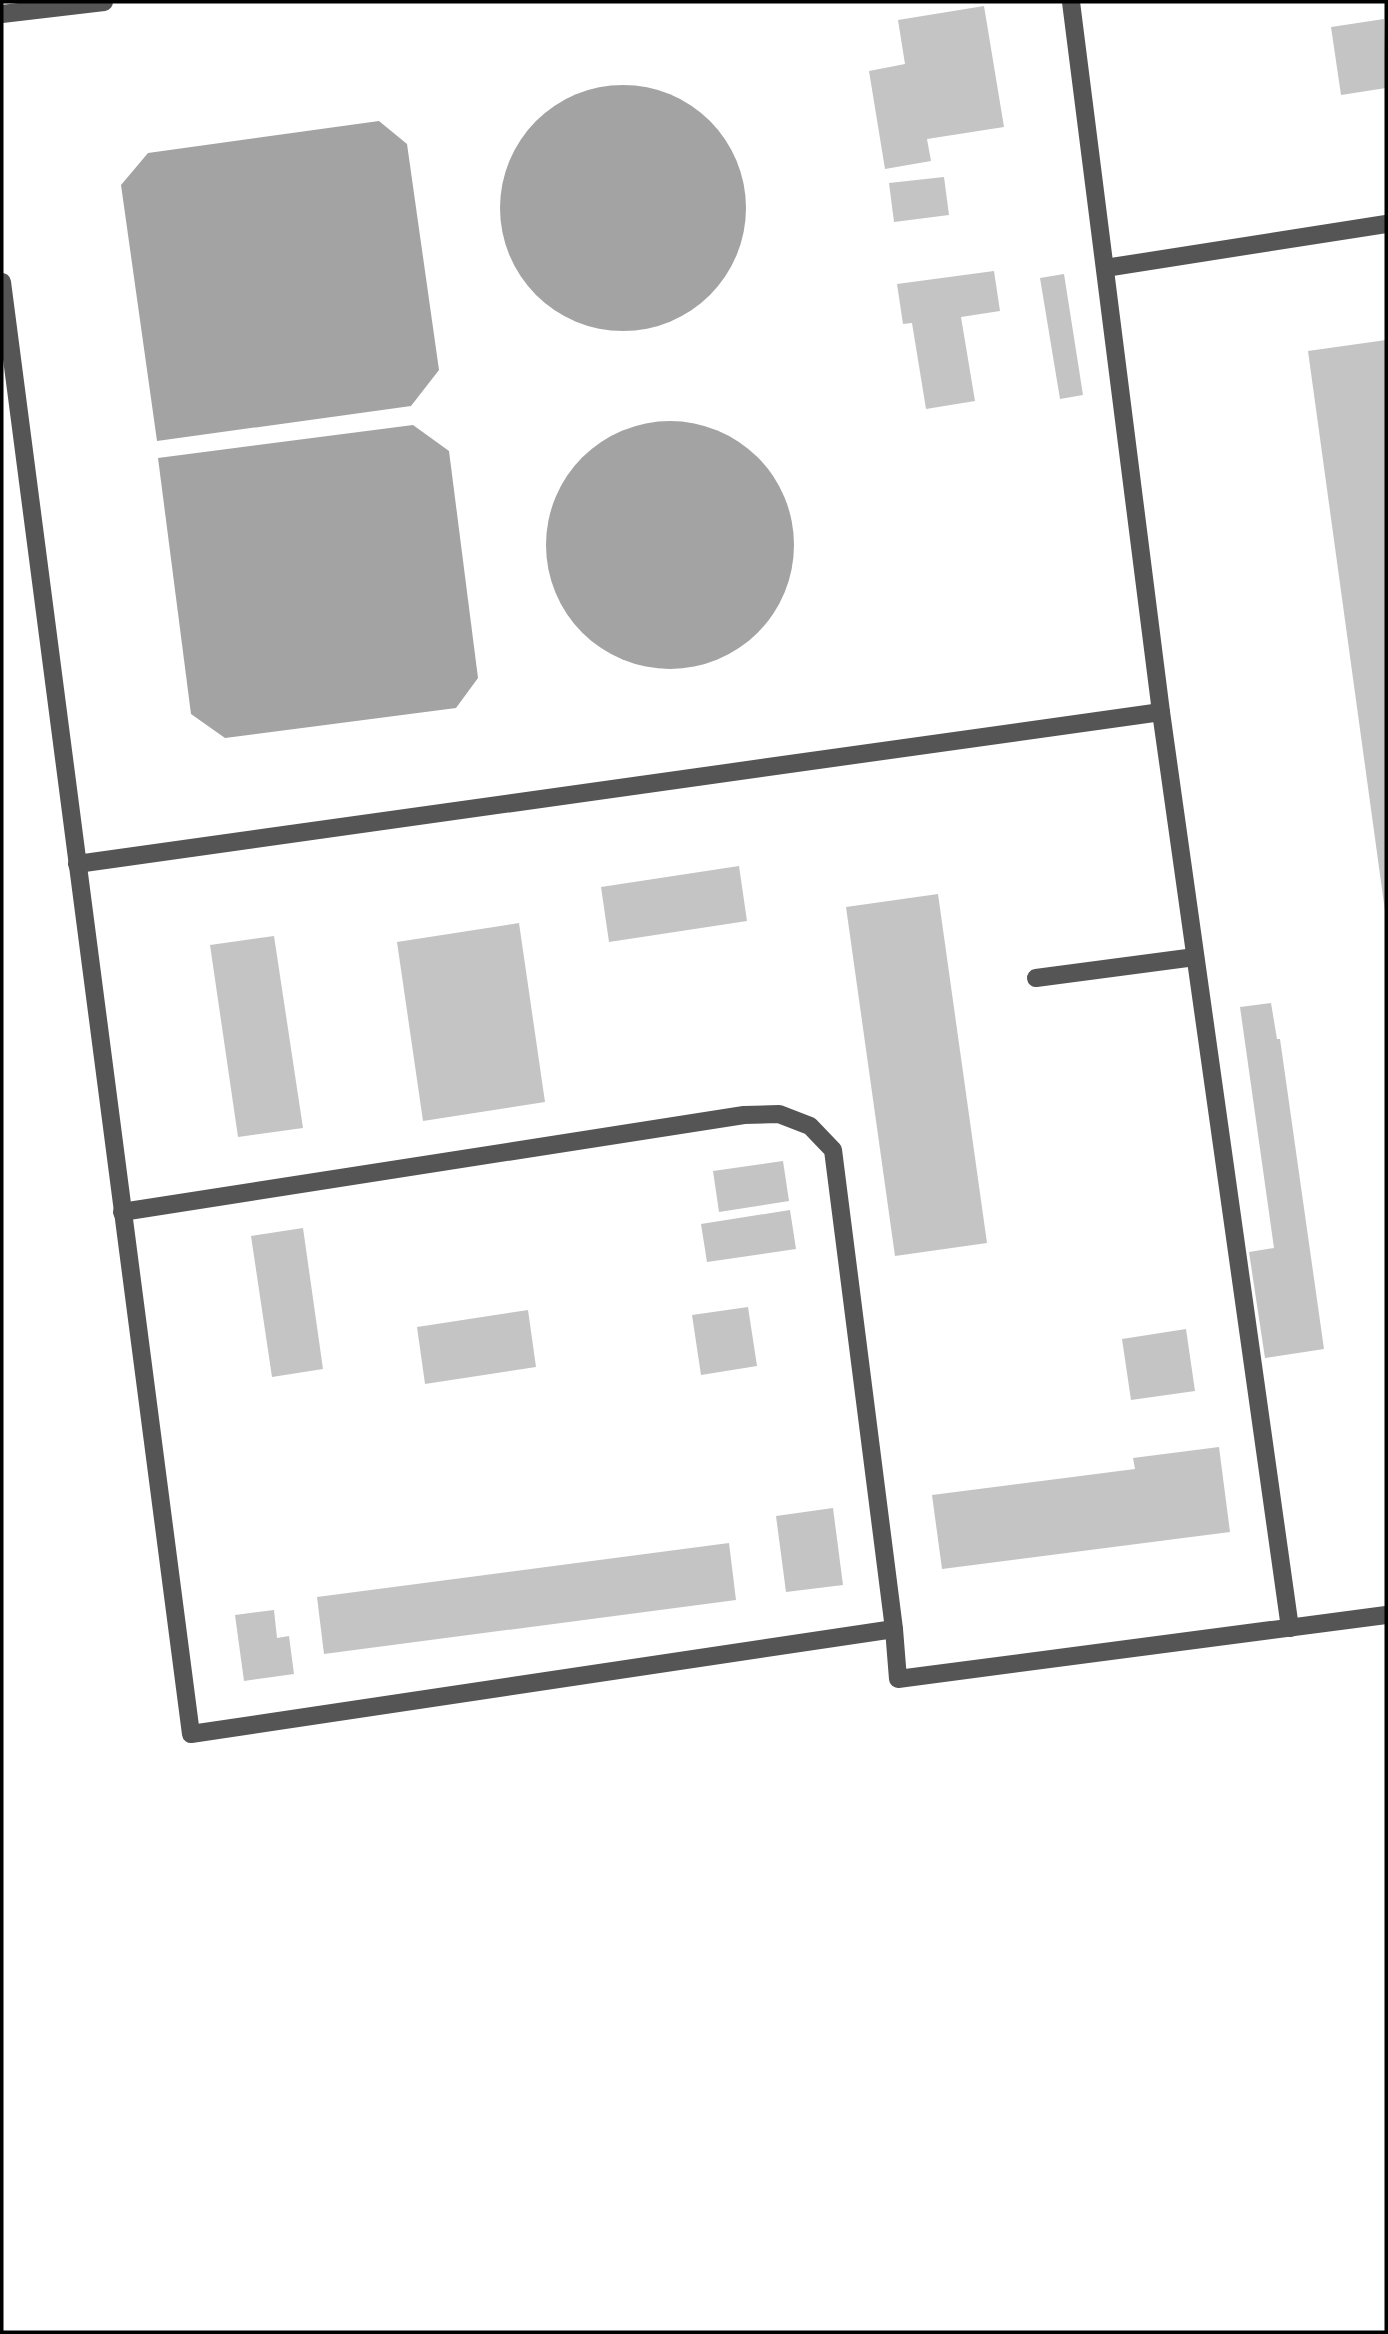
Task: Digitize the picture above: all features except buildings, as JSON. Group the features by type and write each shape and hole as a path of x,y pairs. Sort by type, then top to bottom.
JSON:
{"lane":[{"path":"2,14 53,5 104,2"},
{"path":"1071,2 1161,712 1290,1628"},
{"path":"1105,268 1386,224"},
{"path":"2,282 191,1734 894,1629"},
{"path":"77,864 1161,712"},
{"path":"1036,978 1195,957"},
{"path":"122,1212 744,1115 779,1114 810,1126 833,1150 894,1629 898,1679 1386,1615"}],"shaded area":[{"path":"611,85 635,85 659,90 681,99 710,121 737,161 744,184 744,232 737,255 710,295 681,317 659,326 635,331 611,331 587,326 565,317 545,303 528,286 514,266 505,244 500,220 500,196 505,172 514,150 528,130 545,113 565,99 587,90"},
{"path":"379,121 407,144 439,370 411,406 157,441 121,185 148,153"},
{"path":"658,421 682,421 729,435 758,457 785,497 792,521 792,569 785,593 758,633 718,660 682,669 658,669 611,655 591,641 574,624 560,604 551,581 546,557 546,533 560,486 574,466 591,449 611,435 634,426"},
{"path":"413,425 449,451 478,678 456,708 225,738 191,714 158,458"}]}
